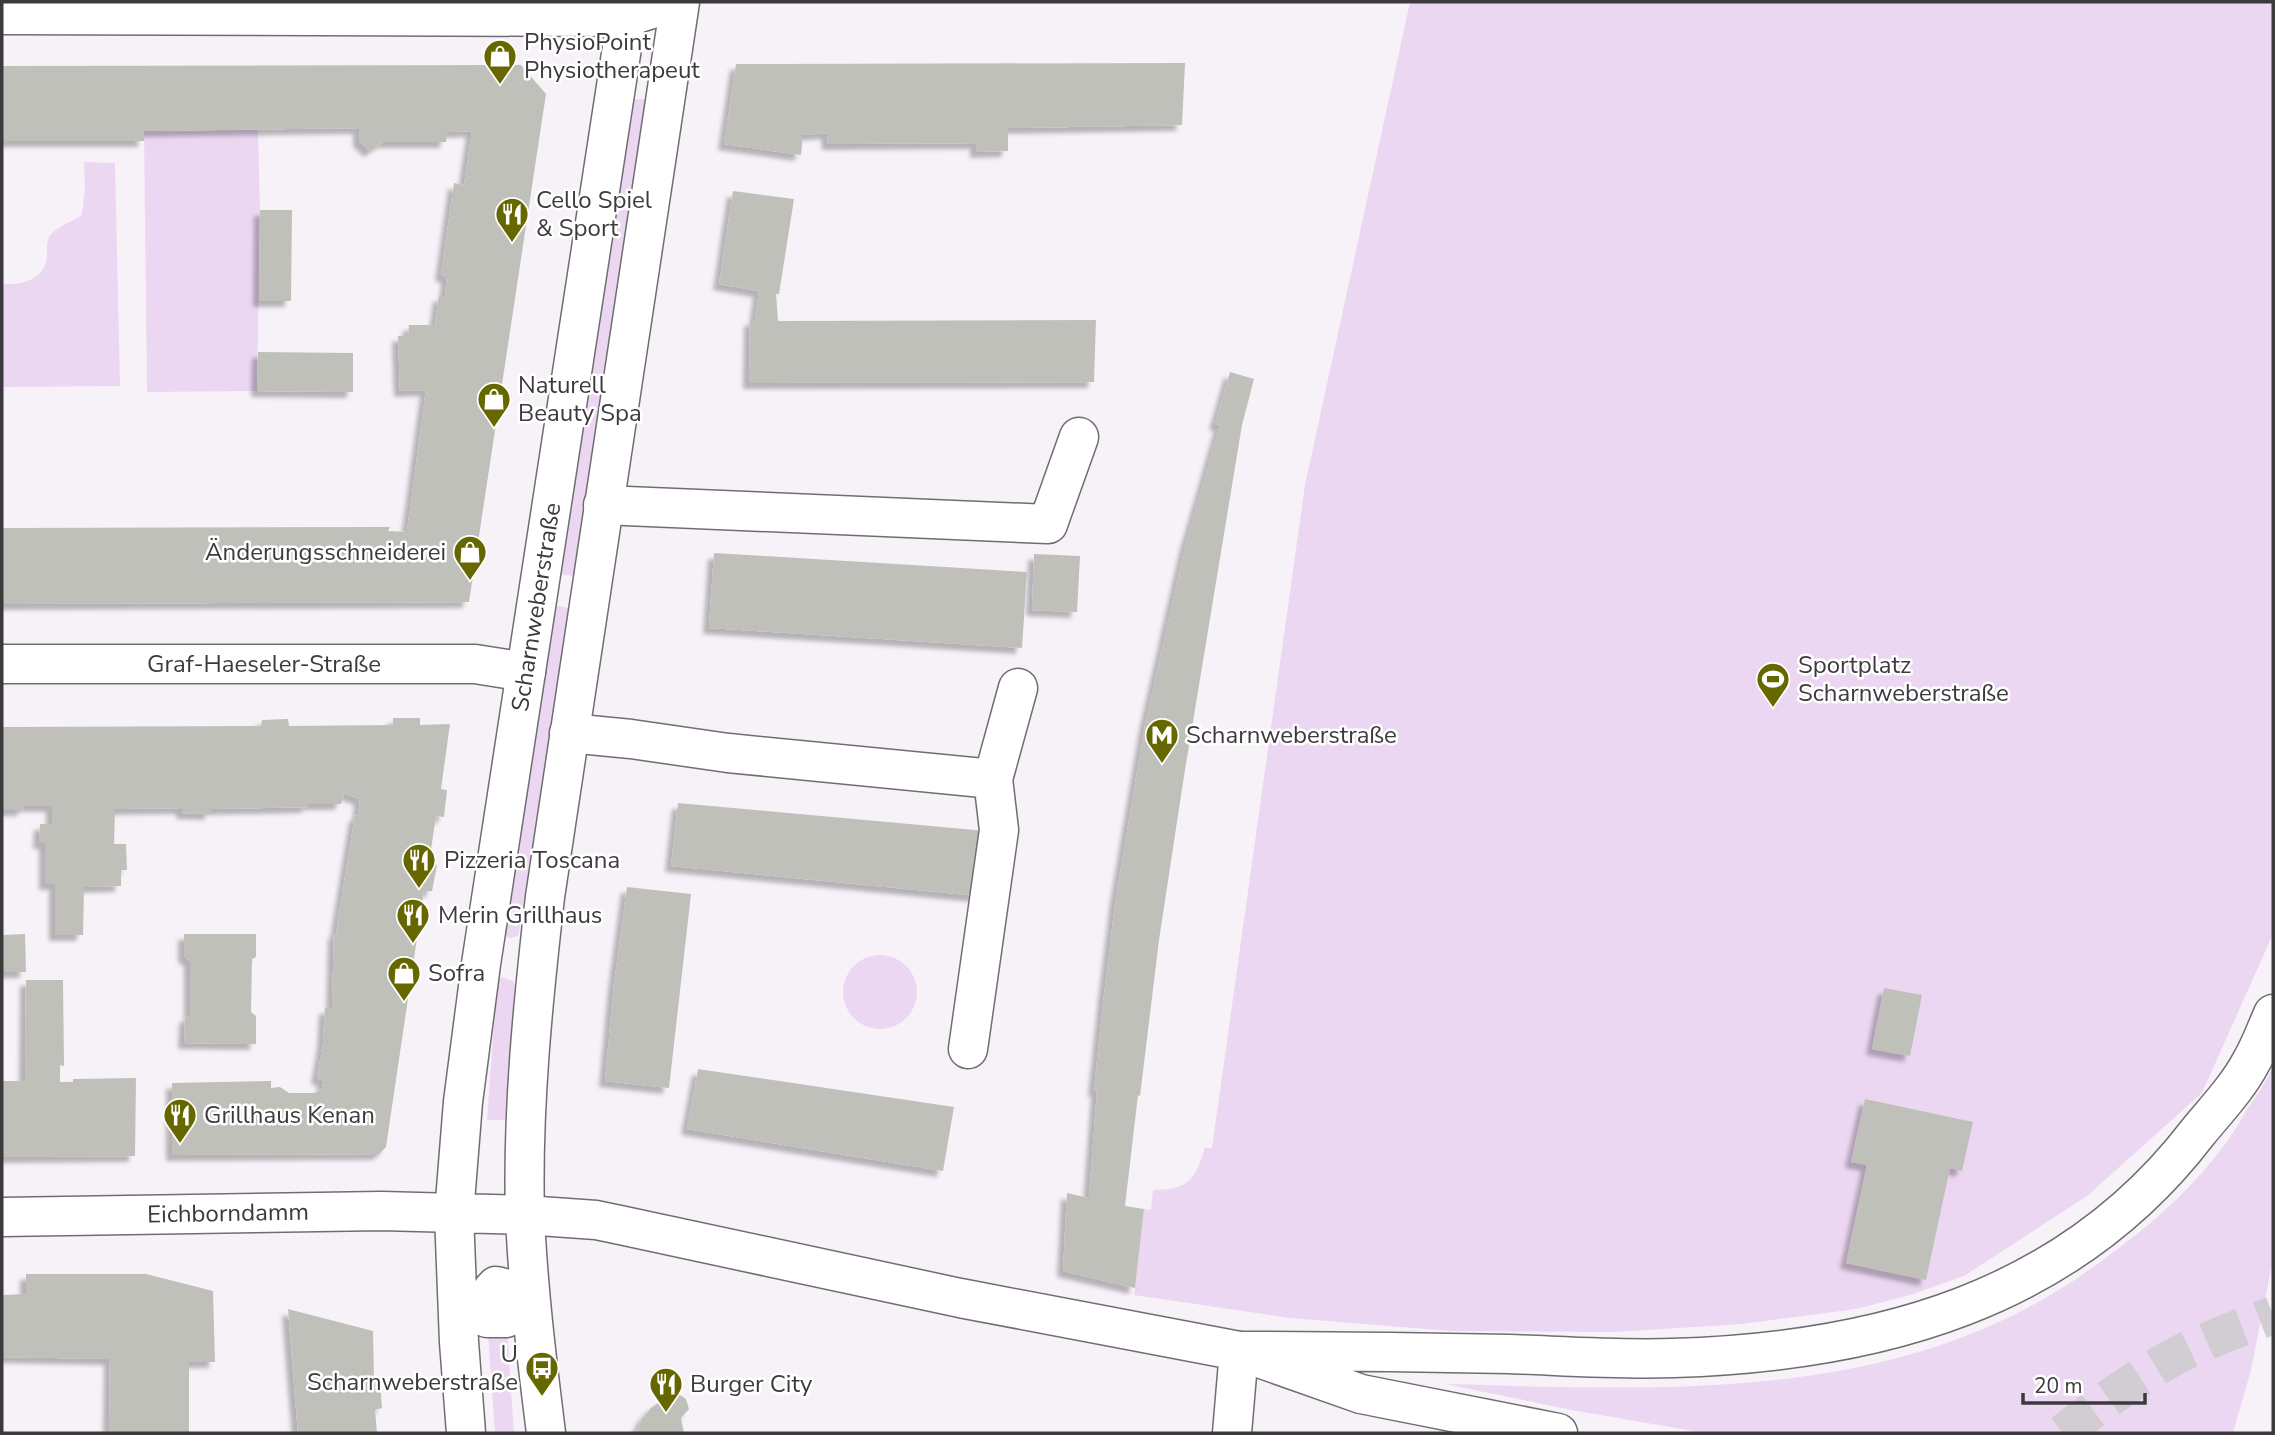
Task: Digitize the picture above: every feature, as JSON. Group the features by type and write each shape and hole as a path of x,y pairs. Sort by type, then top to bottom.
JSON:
{"main road":[{"path":"2,15 628,9 677,2"},
{"name":"Scharnweberstraße","path":"546,1433 525,1215 526,1139 534,995 545,897 677,2"},
{"name":"Scharnweberstraße","path":"466,1433 454,1214 463,1102 628,9"},
{"path":"603,505 1048,524 1079,437"},
{"name":"Graf-Haeseler-Straße","path":"2,664 475,664 526,672"},
{"path":"968,1049 999,830 993,779 1018,688"},
{"path":"569,733 728,753 993,779"},
{"path":"1239,1351 1367,1350 1672,1359 1779,1351 1882,1334 1987,1297 2048,1268 2110,1224 2172,1166 2251,1064 2273,1014"},
{"name":"Eichborndamm","path":"2,1216 382,1211 454,1214"},
{"path":"454,1214 596,1220 960,1298 1239,1351 1361,1395 1558,1433"},
{"path":"1232,1433 1239,1351"}],"shaded area":[{"name":"Sportplatz Scharnweberstraße","path":"1410,2 2273,2 2273,934 2202,1093 2087,1196 1964,1276 1910,1295 1856,1309 1742,1324 1615,1332 1451,1331 1290,1318 1134,1295 1144,1209 1151,1210 1153,1190 1175,1188 1189,1181 1198,1168 1205,1148 1212,1148 1305,485"},
{"path":"630,99 646,99 574,576 558,574"},
{"path":"258,130 260,210 257,391 147,392 144,131"},
{"path":"84,162 115,163 120,386 2,387 2,284 21,283 38,275 46,262 47,244 51,234 82,215"},
{"path":"553,605 569,608 519,932 518,936 510,938 505,936 504,930"},
{"path":"880,955 894,958 906,966 914,978 917,992 914,1006 906,1018 894,1026 880,1029 866,1026 854,1018 846,1006 843,992 846,978 854,966 866,958"},
{"path":"502,977 513,981 515,986 505,1120 487,1120 497,983"},
{"path":"2273,1067 2273,1259 2251,1370 2233,1433 1705,1433 1445,1384 1668,1387 1742,1383 1816,1375 1889,1360 1959,1338 2053,1294 2101,1262 2151,1223 2212,1161"},
{"path":"487,1318 506,1318 514,1433 495,1433"}],"building":[{"path":"1185,63 1182,125 1008,128 1008,151 976,152 976,143 828,144 827,133 803,135 801,155 724,144 736,64"},
{"path":"521,65 546,94 469,602 2,604 2,528 390,527 388,531 407,532 426,390 400,391 398,336 408,335 409,325 435,325 439,296 445,296 447,277 441,275 454,183 464,185 472,131 447,132 446,142 383,142 370,151 359,141 359,128 144,131 144,141 2,141 2,66"},
{"path":"733,191 794,199 779,294 776,294 778,321 1096,320 1094,382 749,383 750,320 755,320 759,291 719,284"},
{"path":"260,210 292,210 291,301 259,301"},
{"path":"258,352 353,353 353,392 257,391"},
{"path":"1230,372 1254,379 1242,425 1184,776 1159,940 1140,1096 1138,1095 1125,1206 1144,1209 1135,1288 1063,1271 1067,1193 1089,1198 1097,1091 1094,1090 1104,995 1116,897 1145,725 1185,547 1220,425 1215,424"},
{"path":"714,553 1027,572 1022,648 709,628"},
{"path":"1034,554 1080,556 1077,612 1032,610"},
{"path":"393,718 420,718 420,725 450,724 441,789 447,790 444,817 436,816 429,863 437,865 432,891 424,891 386,1147 379,1154 172,1155 172,1083 271,1081 271,1088 280,1087 289,1093 315,1093 322,1088 324,1081 317,1078 325,1008 332,1008 334,933 360,799 344,793 341,804 211,809 211,814 182,813 182,808 115,809 114,844 126,844 127,870 121,870 121,886 84,887 83,935 55,935 55,884 45,884 45,843 39,843 40,824 52,824 52,806 24,806 23,810 2,810 2,727 261,726 262,720 288,719 289,726 393,725"},
{"path":"678,803 986,831 978,896 671,866"},
{"path":"627,887 691,894 669,1088 605,1081"},
{"path":"25,934 26,972 2,972 2,935"},
{"path":"184,934 256,934 256,957 252,959 251,1012 256,1016 256,1044 184,1043 185,1017 190,1016 190,961 184,956"},
{"path":"26,980 63,980 64,1066 60,1065 60,1082 73,1082 73,1079 136,1078 135,1156 2,1157 2,1081 25,1081"},
{"path":"1884,988 1922,995 1910,1056 1872,1049"},
{"path":"698,1069 954,1107 943,1171 687,1129"},
{"path":"1865,1099 1973,1122 1962,1171 1950,1168 1926,1280 1846,1263 1867,1165 1851,1162"},
{"path":"26,1274 146,1274 213,1291 215,1362 189,1362 189,1433 109,1433 110,1359 2,1357 2,1295 26,1294"},
{"path":"288,1309 373,1331 374,1380 380,1380 382,1408 375,1410 377,1433 298,1433"},
{"name":"Burger City","path":"680,1395 686,1399 689,1409 681,1418 684,1433 636,1433 651,1408 661,1401"}],"tunnel":[{"path":"2063,1433 2159,1365 2273,1315"}],"place":[{"name":"PhysioPoint Physiotherapeut","path":"500,86"},
{"name":"Cello Spiel & Sport","path":"512,244"},
{"name":"Naturell Beauty Spa","path":"494,429"},
{"name":"Änderungsschneiderei","path":"470,582"},
{"name":"Sportplatz Scharnweberstraße","path":"1773,709"},
{"name":"Scharnweberstraße","path":"1162,765"},
{"name":"Pizzeria Toscana","path":"419,890"},
{"name":"Merin Grillhaus","path":"413,945"},
{"name":"Sofra","path":"404,1003"},
{"name":"Grillhaus Kenan","path":"180,1145"},
{"name":"U Scharnweberstraße","path":"542,1398"},
{"name":"Burger City","path":"666,1414"}]}
